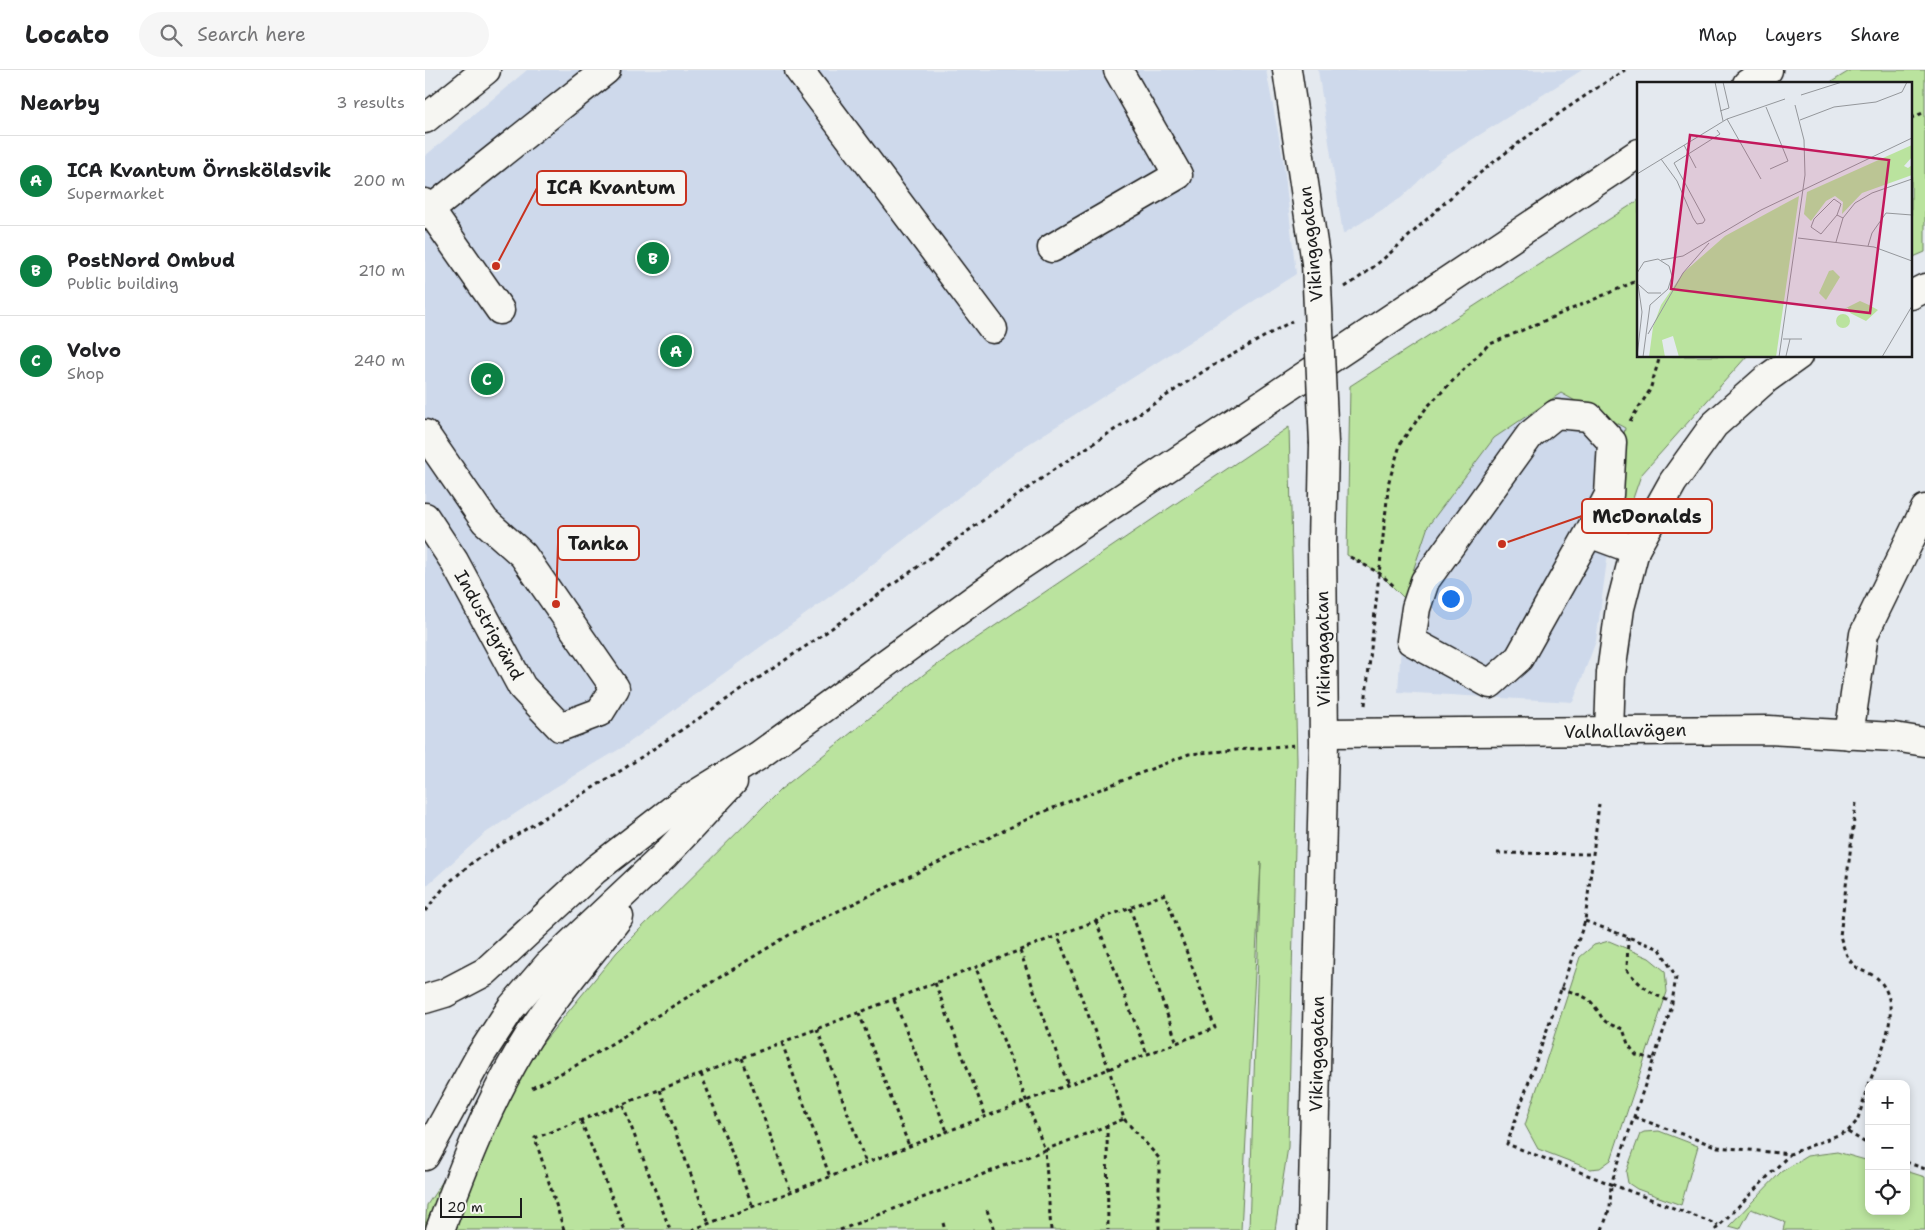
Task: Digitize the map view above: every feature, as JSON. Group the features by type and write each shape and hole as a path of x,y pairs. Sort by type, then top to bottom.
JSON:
{"main road":[{"path":"425,119 486,70"},
{"path":"500,310 427,209 606,70"},
{"path":"799,70 993,329"},
{"path":"1053,248 1178,175 1118,70"},
{"name":"Vikingagatan","path":"1287,70 1316,263 1324,444 1322,545 1324,738 1313,1230"},
{"path":"1750,82 1768,70"},
{"path":"425,999 445,994 485,972 595,870 680,804 758,756 1020,566 1637,154"},
{"path":"1913,293 1925,288"},
{"path":"1609,732 1611,673 1620,608 1635,550 1673,482 1714,425 1766,379 1795,358"},
{"path":"1556,414 1589,417 1612,442 1609,495 1589,533 1519,658 1490,684 1411,641 1416,608 1425,581 1530,435 1556,414"},
{"name":"Industrigränd","path":"425,434 485,521 523,555 615,688 600,712 560,727 522,687 454,561 425,517"},
{"path":"1849,735 1864,634 1925,509"},
{"path":"1589,533 1635,550"},
{"name":"Valhallavägen","path":"1324,738 1363,733 1769,730 1895,737 1925,742"},
{"path":"425,1156 480,1056 511,1008 548,965 665,855 758,756"},
{"path":"440,1230 464,1167 494,1099 521,1048 570,976 665,855"}],"path":[{"path":"1337,292 1369,272 1471,181 1576,101 1625,70"},
{"path":"1913,117 1925,112"},
{"path":"1363,733 1389,481 1401,442 1427,407 1488,345 1637,281"},
{"path":"425,911 447,884 474,861 625,768 818,638 1059,466 1207,369 1298,317"},
{"path":"1612,442 1625,428 1651,390 1659,358"},
{"path":"1322,545 1379,573 1416,608"},
{"path":"525,1092 575,1066 789,936 1038,814 1189,754 1324,738"},
{"path":"1856,803 1840,936 1847,955 1857,967 1877,978 1888,995 1891,1018 1871,1080"},
{"path":"1599,804 1585,921 1507,1144 1718,1225"},
{"path":"1497,853 1593,854"},
{"path":"564,1230 535,1138 1165,894 1215,1028 693,1230"},
{"path":"1130,908 1177,1043"},
{"path":"1096,921 1147,1054"},
{"path":"1585,921 1660,949 1676,977 1672,1002 1611,1184 1610,1208 1603,1230"},
{"path":"1058,936 1109,1069 1124,1119 1159,1158 1159,1230"},
{"path":"1628,937 1627,970 1646,989 1672,1002"},
{"path":"1020,951 1068,1085"},
{"path":"976,968 1045,1150 1051,1230"},
{"path":"935,983 986,1117"},
{"path":"1561,988 1590,1001 1600,1018 1609,1025 1623,1029 1627,1044 1636,1055 1654,1059"},
{"path":"894,1000 947,1131"},
{"path":"859,1013 909,1146"},
{"path":"817,1029 866,1163"},
{"path":"781,1043 830,1177"},
{"path":"742,1058 791,1192"},
{"path":"701,1074 753,1207"},
{"path":"660,1090 709,1224"},
{"path":"1715,1230 1790,1154 1848,1131 1857,1121 1865,1097"},
{"path":"623,1105 670,1230"},
{"path":"1634,1116 1718,1147 1790,1154"},
{"path":"840,1230 1124,1119"},
{"path":"581,1121 625,1230"},
{"path":"1107,1125 1108,1230"},
{"path":"1848,1131 1865,1142"},
{"path":"1910,1163 1925,1169"},
{"path":"987,1210 994,1230"},
{"path":"943,1223 945,1230"}],"shaded area":[{"path":"527,70 1266,70 1283,158 1296,274 1019,450 851,581 623,747 554,788 484,834 425,887 425,156"},
{"path":"1318,70 1582,70 1443,158 1401,198 1343,234"},
{"path":"1561,393 1625,428 1596,641 1573,702 1398,692 1404,598 1427,526 1494,438"}],"green space":[{"path":"1851,70 1925,70 1925,252 1913,257 1913,82 1831,82"},
{"path":"1637,201 1637,358 1745,358 1641,475 1627,516 1613,516 1625,428 1561,393 1494,438 1428,526 1404,598 1379,573 1347,555 1350,386"},
{"path":"1289,427 1297,760 1288,1147 1275,1230 1249,1230 1261,862 1241,1230 425,1230 427,1205 497,1099 617,952 780,790 928,671"},
{"path":"1609,941 1649,958 1665,971 1667,992 1611,1160 1600,1168 1590,1169 1538,1149 1525,1125 1580,957 1594,945"},
{"path":"1659,1131 1698,1146 1681,1205 1637,1189 1628,1183 1626,1172 1640,1134"},
{"path":"1837,1152 1865,1160 1865,1215 1910,1215 1910,1172 1925,1177 1925,1230 1783,1230 1785,1222 1751,1209 1740,1229 1729,1226 1781,1172 1807,1156"}],"place":[{"name":"PostNord Ombud","path":"653,258"},
{"name":"ICA Kvantum","path":"496,266"},
{"name":"ICA Kvantum Örnsköldsvik","path":"676,351"},
{"name":"Volvo","path":"487,379"},
{"name":"McDonalds","path":"1502,544"},
{"name":"Tanka","path":"556,604"}]}
